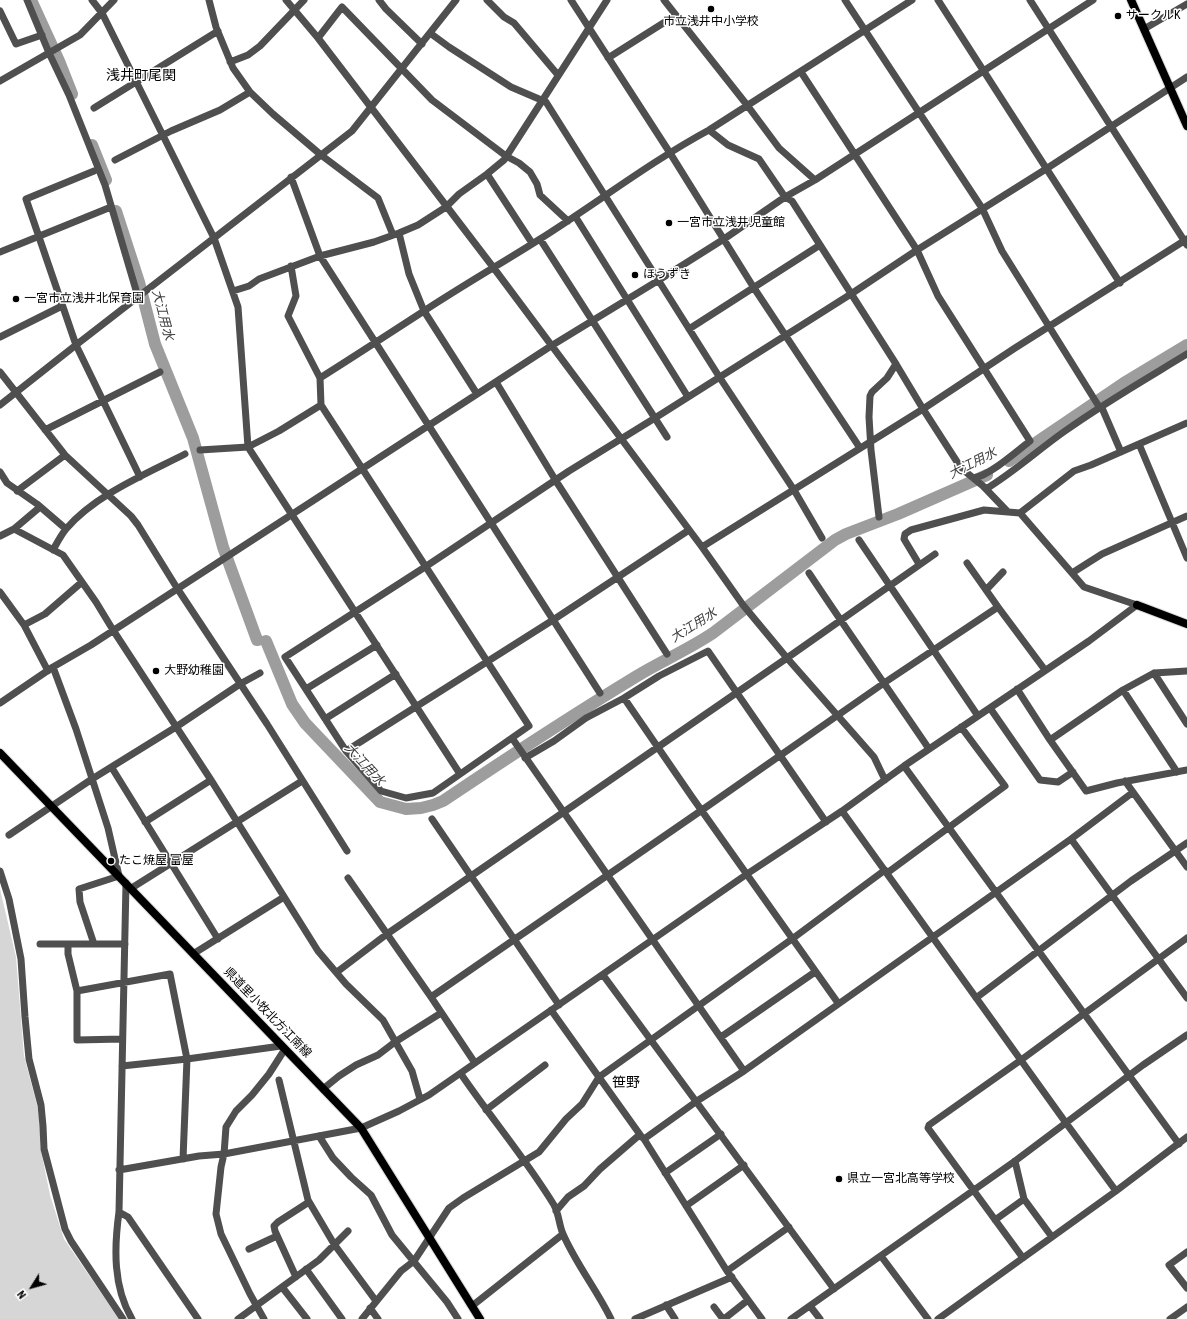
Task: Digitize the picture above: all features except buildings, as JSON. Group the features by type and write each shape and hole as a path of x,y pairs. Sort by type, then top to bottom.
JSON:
{"main road":[{"path":"1131,0 1187,126"},
{"path":"1137,605 1187,624"},
{"name":"県道里小牧北方江南線","path":"0,753 362,1128 472,1306 476,1318"}],"street":[{"path":"27,0 49,53 69,94 105,185 140,295"},
{"path":"92,0 102,13 214,238 233,291 238,307 248,447 460,774"},
{"path":"0,81 80,35 114,0"},
{"path":"209,0 218,31 230,62 250,92 322,155 378,198 396,234 409,274 424,310 478,394"},
{"path":"286,0 318,38 493,268 702,546 745,608 874,757 885,780"},
{"path":"230,62 248,55 260,46 304,0"},
{"path":"379,0 386,9 422,44"},
{"path":"0,405 352,131 371,109 456,0"},
{"path":"487,0 504,17 514,24 558,75"},
{"path":"571,0 670,153 754,288 860,448"},
{"path":"233,291 249,286 259,279 291,266 396,234 418,225 446,207 459,194 487,174 506,156 607,0"},
{"path":"664,0 779,148 815,180"},
{"path":"845,0 982,208 1002,251 1097,403 1121,452"},
{"path":"320,378 376,343 424,310 540,239 670,153 801,72 912,0"},
{"path":"938,0 1120,283"},
{"path":"702,546 871,442 1186,242 1110,127 1050,29 1030,0"},
{"path":"0,703 50,669 292,515 551,346 724,239 785,197 815,180 1094,0"},
{"path":"1144,29 1187,4"},
{"path":"318,38 342,7 432,100 506,156 519,163 530,172 537,184 540,195 568,220"},
{"path":"1,14 16,44 42,35"},
{"path":"608,58 676,15"},
{"path":"94,108 218,31"},
{"path":"430,33 449,47 512,87 546,102 720,378 794,490 822,538"},
{"path":"801,72 917,250 938,296 1030,441 989,472 975,479"},
{"path":"291,266 296,296 288,316 320,378 321,405 425,567 529,726 433,793 406,798 381,791 346,751 285,657 356,612 425,567 556,481 720,378 1187,77"},
{"path":"115,160 162,135 220,110 250,92"},
{"path":"709,130 728,145 759,159 785,197 792,201 961,468 975,479 1007,511"},
{"path":"94,171 26,200 40,236 76,345 140,477"},
{"path":"487,174 532,243"},
{"path":"291,177 320,256 600,693"},
{"path":"0,252 111,207"},
{"path":"575,216 688,397"},
{"path":"540,239 667,437"},
{"path":"689,329 820,245"},
{"path":"0,337 62,306"},
{"path":"984,488 1008,475 1065,431 1097,403 1187,354"},
{"path":"879,517 869,417 870,396 872,392 887,378 896,364"},
{"path":"0,372 65,455 131,516 138,525 347,851"},
{"path":"45,430 160,372"},
{"path":"496,382 556,481 667,654"},
{"path":"200,450 248,447 279,431 321,405"},
{"path":"1020,513 1074,471 1091,466 1187,423"},
{"path":"1139,444 1187,558"},
{"path":"53,550 66,529 100,499 185,454"},
{"path":"17,491 65,455"},
{"path":"0,472 7,483 40,507 66,529"},
{"path":"0,536 14,528 40,507"},
{"path":"919,564 904,539 905,534 912,530 984,510 1020,513 1084,588 1137,605"},
{"path":"1072,573 1102,554 1187,516"},
{"path":"14,528 63,555 211,780 318,951 351,989 383,1020 412,1071 420,1099"},
{"path":"346,751 553,620 689,530"},
{"path":"858,540 978,716"},
{"path":"337,972 387,934 935,554"},
{"path":"967,563 1045,670"},
{"path":"986,590 1003,572"},
{"path":"809,573 840,621 929,749"},
{"path":"24,625 45,614 82,582"},
{"path":"0,592 24,625 50,669 76,729 108,828 119,876 79,889 80,902 94,944"},
{"path":"119,1170 294,1142 362,1128 399,1111 475,1064 747,874 842,811 904,766 1137,605"},
{"path":"431,997 781,756 933,649 998,607"},
{"path":"306,689 377,644"},
{"path":"522,752 554,740 586,718 708,651 826,822"},
{"path":"1050,740 1123,690 1154,673 1187,671"},
{"path":"10,835 52,808 92,779 176,727 240,684 260,673"},
{"path":"1154,673 1187,724"},
{"path":"325,719 396,674"},
{"path":"1017,689 1050,740 1086,791 1125,781 1187,770"},
{"path":"1123,690 1177,772"},
{"path":"624,698 838,1004"},
{"path":"990,708 1040,780 1058,782 1073,772"},
{"path":"362,1319 401,1271 414,1261 449,1208 462,1198 539,1152 566,1119 582,1104 599,1077 1004,786 962,727"},
{"path":"512,738 744,1071"},
{"path":"904,766 1179,1144"},
{"path":"112,768 218,939"},
{"path":"145,822 211,780"},
{"path":"1125,781 1132,793 1187,867"},
{"path":"132,1319 120,1289 116,1271 115,1250 119,1212 122,1039 128,886 171,864 302,782"},
{"path":"556,1210 637,1137 642,1138 744,1071 1071,839 1132,793"},
{"path":"842,811 1116,1191"},
{"path":"432,819 559,1005"},
{"path":"1071,839 1187,998"},
{"path":"976,998 1112,896 1187,843"},
{"path":"0,871 10,906 21,958 29,1059 40,1105 44,1149 65,1229 71,1241 123,1319"},
{"path":"348,878 431,997 475,1064"},
{"path":"193,954 284,897"},
{"path":"1023,1258 928,1128 929,1125 1021,1060 1187,938"},
{"path":"40,944 125,944"},
{"path":"68,944 68,954 76,991 78,1011 77,1040 122,1039"},
{"path":"721,1037 815,972"},
{"path":"76,991 170,974 187,1059 183,1159"},
{"path":"603,975 834,1289"},
{"path":"551,1010 642,1138 730,1274 762,1319"},
{"path":"323,1089 356,1065 378,1055 395,1042 441,1013"},
{"path":"791,1319 1015,1161 1187,1035"},
{"path":"122,1066 283,1047"},
{"path":"264,1319 221,1234 216,1214 226,1127 230,1120 259,1086 283,1047"},
{"path":"486,1110 545,1064"},
{"path":"460,1074 524,1160 555,1207 563,1234 611,1319"},
{"path":"279,1080 309,1202 334,1244 376,1301"},
{"path":"665,1173 721,1134"},
{"path":"319,1136 333,1158 371,1195 392,1235 447,1302 458,1319"},
{"path":"938,1319 1116,1191 1187,1137"},
{"path":"1015,1161 1024,1199 1052,1237"},
{"path":"686,1206 744,1165"},
{"path":"995,1220 1024,1199"},
{"path":"296,1277 274,1231 274,1226 309,1202"},
{"path":"119,1212 128,1217 198,1319"},
{"path":"634,1319 730,1274 789,1227"},
{"path":"238,1319 319,1260 348,1231"},
{"path":"472,1306 563,1234"},
{"path":"249,1249 277,1236"},
{"path":"1187,1252 1169,1265 1187,1288"},
{"path":"881,1256 928,1319"},
{"path":"306,1269 342,1319"},
{"path":"282,1287 306,1319"},
{"path":"714,1307 723,1319 748,1300"},
{"path":"666,1305 675,1319"},
{"path":"810,1306 820,1319"},
{"path":"1173,1318 1187,1307"},
{"path":"370,1308 378,1319"}],"shaded area":[{"path":"0,889 16,957 24,1056 37,1105 40,1124 40,1146 50,1195 64,1239 119,1319 0,1319"}],"waterway":[{"name":"大江用水","path":"31,0 59,61 72,94"},
{"name":"大江用水","path":"92,145 106,180"},
{"name":"大江用水","path":"116,211 139,282 155,344 193,438 223,547 258,640"},
{"name":"大江用水","path":"1009,461 1124,383 1187,345"},
{"name":"大江用水","path":"266,641 292,704 305,723 380,802 406,809 421,808 443,801 539,737 612,691 713,633 835,540 987,475"}],"place":[{"name":"市立浅井中小学校","path":"711,9"},
{"name":"サークルK","path":"1118,16"},
{"name":"一宮市立浅井児童館","path":"669,223"},
{"name":"ほうずき","path":"635,275"},
{"name":"一宮市立浅井北保育園","path":"16,299"},
{"name":"大野幼稚園","path":"156,671"},
{"name":"たこ焼屋 富屋","path":"111,861"},
{"name":"県立一宮北高等学校","path":"839,1179"}],"district":[{"name":"浅井町尾関","path":"141,76"},
{"name":"笹野","path":"626,1083"}]}
